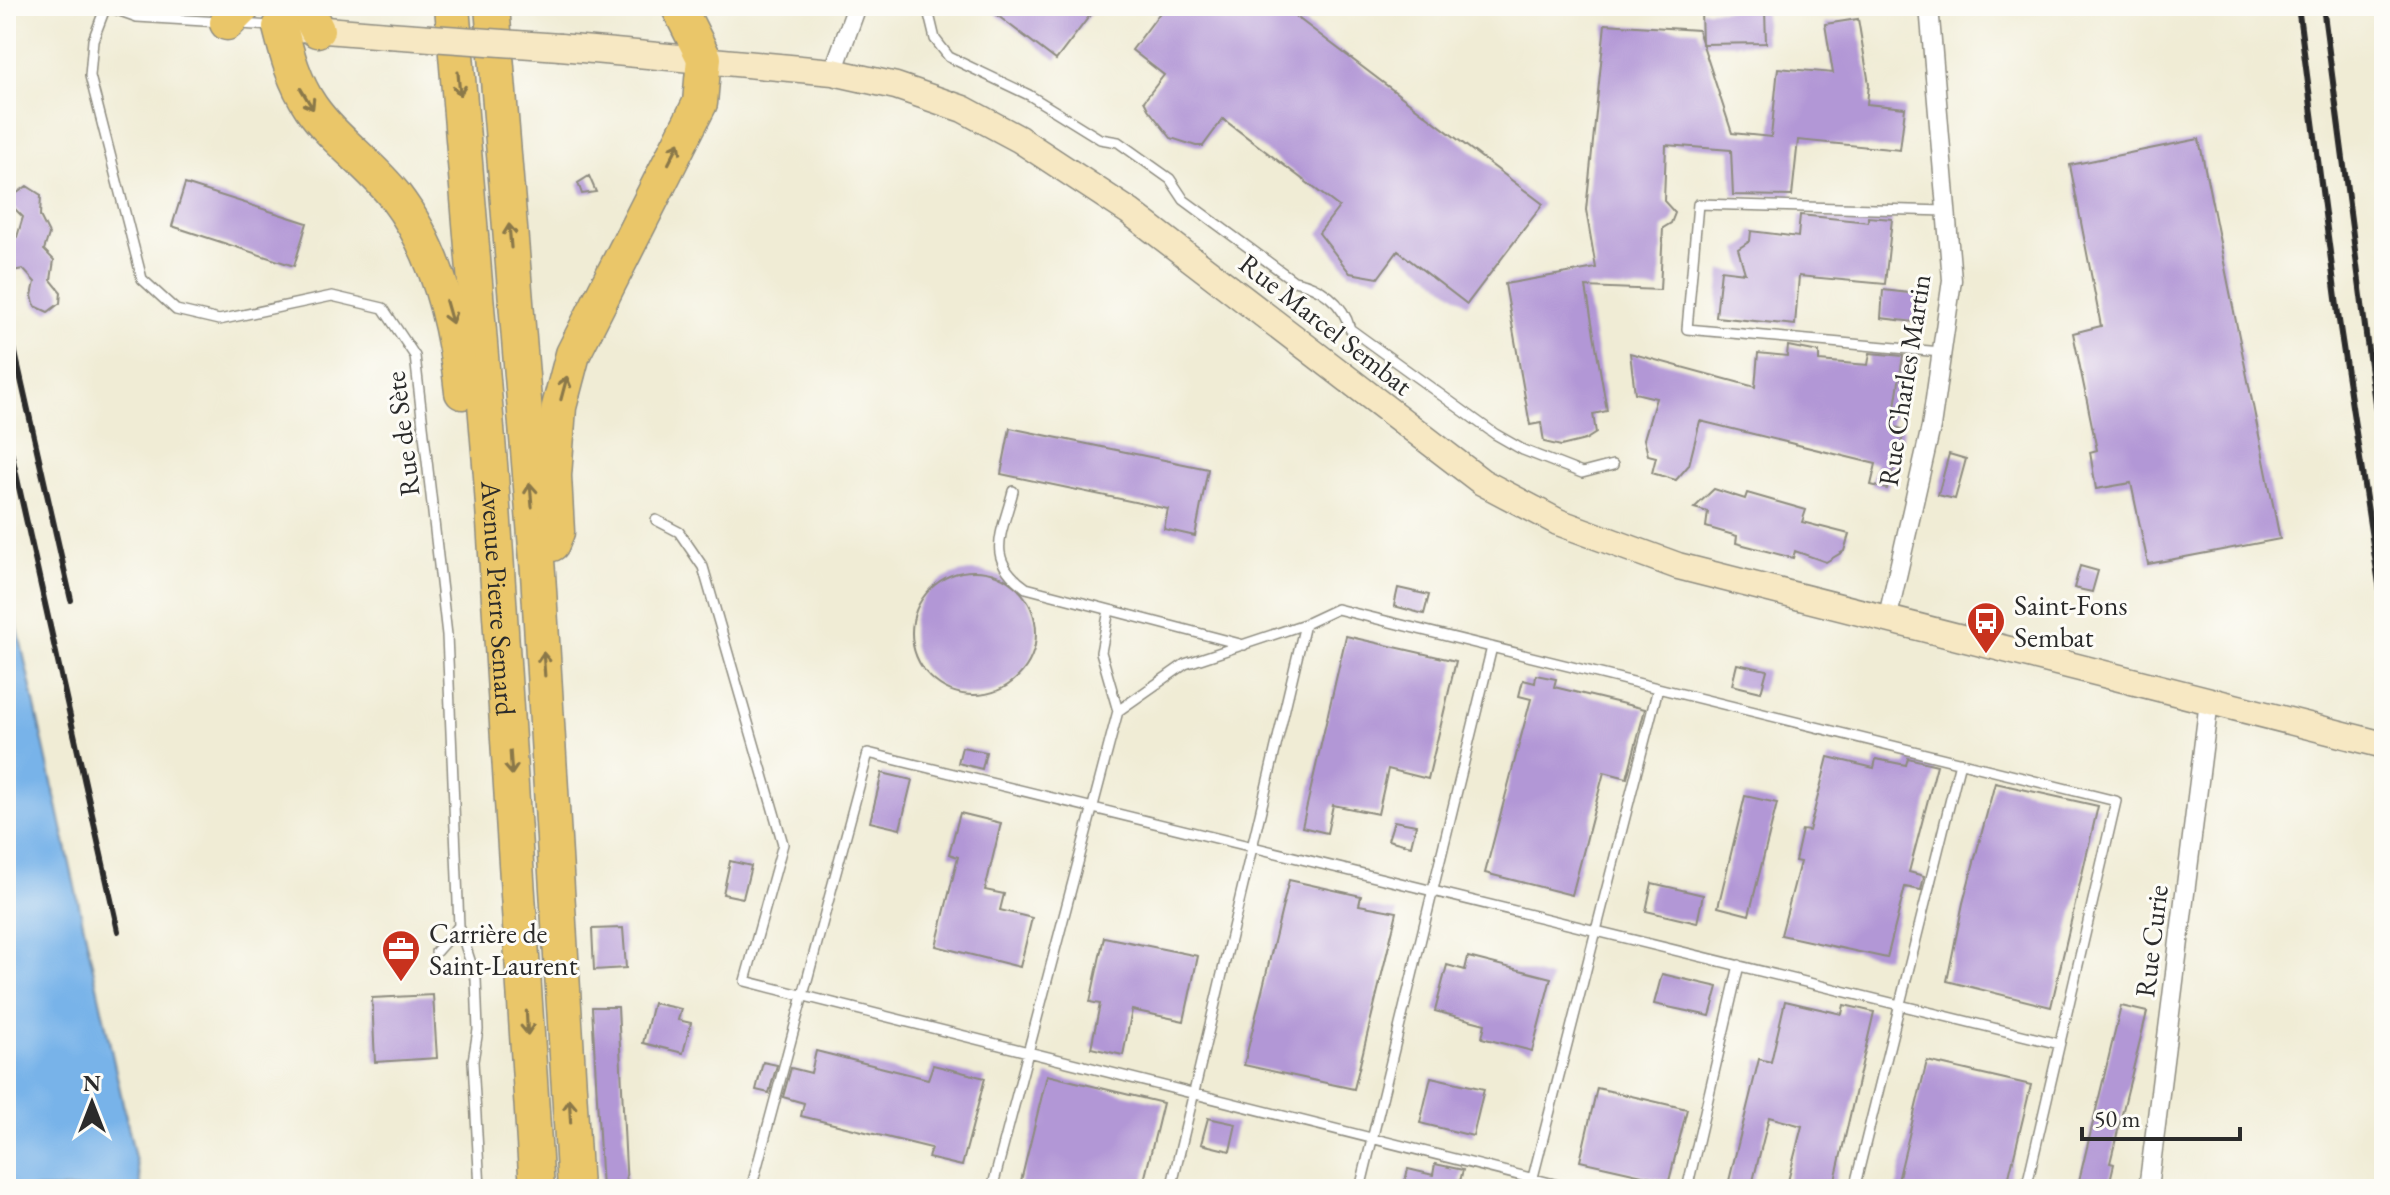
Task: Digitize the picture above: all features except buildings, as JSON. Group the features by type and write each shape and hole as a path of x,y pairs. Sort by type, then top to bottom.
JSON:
{"highway":[{"name":"Avenue Pierre Semard","path":"452,6 491,476 537,1189"},
{"name":"Avenue Pierre Semard","path":"492,6 538,573 575,1189"},
{"path":"538,573 557,532 554,476 559,407 573,354 700,103 704,58 678,6"},
{"path":"301,21 291,71 311,108 398,199 436,269 459,363 467,446 491,476"}],"main road":[{"name":"Rue Marcel Sembat","path":"301,21 388,35 704,58 833,72 896,86 963,109 1019,139 1130,212 1482,482 1558,522 1678,566 1888,616 2384,745"}],"street":[{"path":"833,72 857,6"},
{"name":"Rue Charles Martin","path":"1888,616 1931,427 1952,280 1929,6"},
{"name":"Rue Curie","path":"2148,1189 2209,701"}],"lane":[{"name":"Rue Marcel Sembat","path":"106,6 137,17 236,14 301,21"},
{"name":"Rue de Sète","path":"106,6 93,40 90,76 142,279 176,310 219,320 332,296 383,308 415,356 447,635 459,926 476,979 478,1030 473,1061 480,1189"},
{"path":"927,6 935,39 949,57 1029,95 1100,139 1118,142 1170,179 1184,200 1294,281 1312,285 1345,311 1350,329 1495,434 1523,450 1582,473 1613,465"},
{"path":"1941,352 1687,329 1698,204 1946,211"},
{"path":"1013,491 999,558 1006,574 1026,588 1244,645"},
{"path":"656,520 679,532 703,567 783,844 745,981 1373,1138 1531,1184 1574,1189"},
{"path":"1118,711 1185,664 1305,624 1337,609 2116,801 2026,1189"},
{"path":"992,1189 1118,711 1101,652 1109,610"},
{"path":"1171,1189 1305,624"},
{"path":"1360,1189 1492,647"},
{"path":"1531,1184 1658,688"},
{"path":"751,1189 868,753 2059,1044"},
{"path":"1854,1189 1960,762"},
{"path":"436,952 459,926"},
{"path":"1687,1189 1739,965"}],"water":[{"path":"6,575 142,1189 6,1189"}],"railway":[{"path":"2298,6 2338,314 2384,617"},
{"path":"2323,6 2384,472"},
{"path":"6,313 71,600"},
{"path":"6,429 118,931"}],"place":[{"name":"Saint-Fons Sembat","path":"1986,655"},
{"name":"Carrière de Saint-Laurent","path":"401,983"}]}
